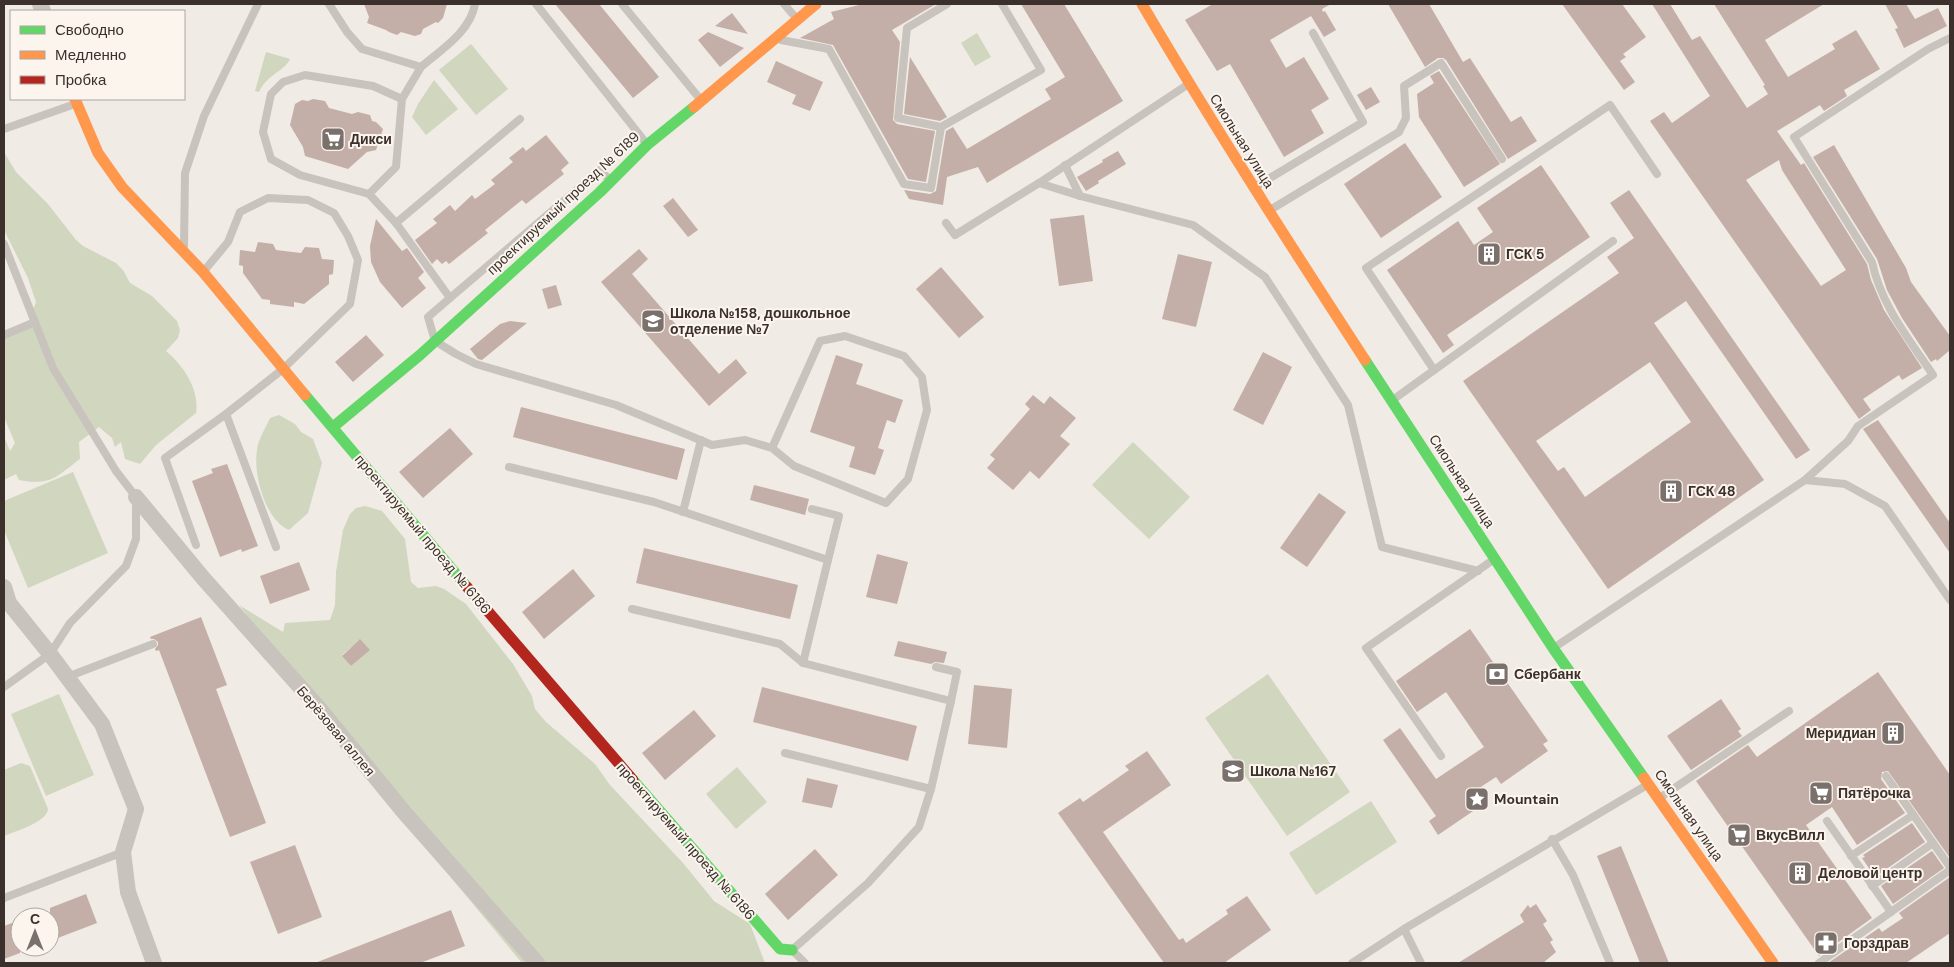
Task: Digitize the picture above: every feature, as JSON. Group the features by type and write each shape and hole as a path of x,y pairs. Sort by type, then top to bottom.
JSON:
{"street":[{"name":"проектируемый проезд № 6189","path":"333,427 435,341 611,181 647,145 816,4"},
{"name":"Смольная улица","path":"1142,4 1188,84 1253,188 1553,648 1773,963"},
{"name":"проектируемый проезд № 6186","path":"76,101 98,153 122,187 203,272 537,670 780,949 792,950"},
{"name":"Берёзовая аллея","path":"136,497 202,578 318,708 403,811 537,963"},
{"path":"4,587 9,603 102,724 136,809 123,852 128,892 154,963"}],"lane":[{"path":"183,250 185,173 204,116 258,4"},
{"path":"330,4 347,32 362,49 421,67"},
{"path":"369,194 396,167 402,100 421,67 464,30 474,12 475,4"},
{"path":"536,4 647,145"},
{"path":"622,4 702,101"},
{"path":"784,4 797,20"},
{"path":"947,4 907,28 898,118 941,127 1041,70 1002,4"},
{"path":"1253,188 1363,122 1313,33"},
{"path":"774,38 830,49 904,184 931,188 941,127"},
{"path":"1553,648 1804,480 1848,441 1858,426 1933,375 1890,313 1872,262 1794,137 1928,49 1950,38"},
{"path":"1268,211 1399,132 1406,118 1404,86 1441,63 1502,159"},
{"path":"402,100 373,86 305,75 283,82 271,94 263,132 271,159 300,175 369,194 396,223 450,298"},
{"path":"946,224 955,235 1039,183 1188,84"},
{"path":"4,130 76,101"},
{"path":"1434,370 1366,268 1610,105 1657,174"},
{"path":"396,223 520,119"},
{"path":"1066,165 1080,196"},
{"path":"611,181 600,170 428,317 435,341 476,364 616,405 712,445 746,440 772,448 794,466 886,503 908,479 927,410 922,378 904,356 845,336 820,341 772,448"},
{"path":"1039,183 1080,196 1193,225 1265,277 1348,405 1382,547 1478,571"},
{"path":"196,545 165,458 226,414 283,369 350,304 358,260 348,236 334,213 308,200 268,198 240,212 228,242 203,272"},
{"path":"1392,400 1613,240"},
{"path":"4,244 53,368 116,471 136,497 136,539 126,566 70,622 50,654 4,687"},
{"path":"4,335 35,322"},
{"path":"226,414 276,547"},
{"path":"684,512 701,440"},
{"path":"509,467 648,500 828,560"},
{"path":"1804,480 1845,484 1885,506 1950,600"},
{"path":"803,663 839,516 812,509"},
{"path":"1441,756 1366,648 1495,559"},
{"path":"632,609 780,644 803,663 950,701"},
{"path":"67,677 153,644"},
{"path":"805,963 792,950 868,883 919,827 931,789 957,672 936,666"},
{"path":"1659,798 1789,711"},
{"path":"785,753 931,789"},
{"path":"1819,963 1950,869 1886,776"},
{"path":"1352,963 1552,839 1648,784"},
{"path":"1851,856 1913,815"},
{"path":"1826,821 1891,912"},
{"path":"1552,839 1574,875 1610,963"},
{"path":"1872,886 1933,843"},
{"path":"4,898 123,852"},
{"path":"1404,929 1421,963"}],"green space":[{"path":"977,33 991,57 975,66 961,43"},
{"path":"471,44 508,89 476,115 439,70"},
{"path":"266,52 290,59 284,67 267,81 259,92 255,91"},
{"path":"434,80 458,109 426,135 412,117"},
{"path":"4,152 16,172 48,204 76,240 83,246 116,263 123,270 130,283 152,296 177,321 180,330 178,338 166,351 184,371 193,387 197,404 196,413 156,445 140,464 125,459 121,442 115,447 112,438 99,427 79,442 80,459 52,479 30,482 19,480 16,474 4,480 4,436 10,451 15,443 4,417 4,335 28,324 36,302 28,278 4,230"},
{"path":"279,415 295,424 301,432 313,439 322,463 308,513 289,530 273,517 267,507 259,483 256,460 260,438 270,418"},
{"path":"1133,442 1190,497 1149,539 1092,485"},
{"path":"73,472 108,553 28,588 4,530 4,501"},
{"path":"365,506 382,511 405,539 411,582 418,588 436,586 444,589 466,604 513,664 532,696 535,709 546,722 595,764 610,785 683,863 714,901 750,924 765,963 522,963 418,838 239,605 283,632 285,623 330,620 335,605 336,572 343,530 350,514 356,508","holes":["359,640 369,650 351,666 342,655"]},
{"path":"1268,674 1350,792 1287,836 1205,718"},
{"path":"59,694 94,775 46,796 11,714"},
{"path":"21,763 30,766 48,809 46,814 37,822 4,836 4,770"},
{"path":"737,767 767,802 736,829 706,794"},
{"path":"1371,801 1397,842 1316,895 1289,853"}],"building":[{"path":"364,4 447,4 443,18 438,23 436,22 423,29 421,34 415,36 401,32 397,35 367,23 369,17"},
{"path":"555,4 599,4 659,77 633,98"},
{"path":"863,4 936,4 892,30 900,42 893,120 897,124 935,131 926,182 908,179 833,45 800,38 834,19 831,12"},
{"path":"1021,4 1064,4 1123,101 987,183 978,167 947,177 943,205 909,199 904,190 930,194 936,191 946,131 953,127 967,149 1051,99 1045,89 1065,77"},
{"path":"1213,4 1331,4 1322,9 1336,30 1324,37 1311,16 1270,40 1286,68 1304,57 1329,99 1311,110 1324,133 1284,157 1230,64 1217,71 1185,20"},
{"path":"1388,4 1429,4 1463,62 1470,58 1511,122 1521,116 1537,141 1508,159 1446,60 1438,58 1425,67"},
{"path":"1562,4 1622,4 1646,37 1623,54 1626,57 1620,61 1635,82 1624,90"},
{"path":"1652,4 1670,4 1692,40 1700,36 1747,108 1768,94 1763,86 1765,85 1714,4 1824,4 1765,40 1788,77 1835,49 1832,44 1856,30 1880,69 1844,90 1847,96 1824,111 1820,105 1777,131 1801,165 1804,163 1867,264 1871,280 1884,310 1922,368 1902,380 1899,375 1863,399 1871,410 1859,419 1650,121 1664,112 1672,123 1710,96","holes":["1779,160 1782,170 1846,270 1821,286 1746,180"]},
{"path":"1885,4 1906,4 1915,19 1938,8 1947,26 1904,48 1895,29 1898,28"},
{"path":"732,13 748,34 715,26"},
{"path":"708,32 744,48 720,67 698,40"},
{"path":"910,57 947,117 940,121 904,114"},
{"path":"776,61 823,82 810,111 792,104 796,95 767,82"},
{"path":"1439,71 1500,164 1464,187 1419,117 1417,94 1434,83 1430,76"},
{"path":"1371,87 1380,102 1366,110 1357,95"},
{"path":"313,99 325,101 329,108 352,114 358,112 370,115 372,121 376,122 383,129 376,150 367,152 348,169 305,156 303,147 290,125 295,104 302,100 308,101"},
{"path":"546,135 569,163 561,170 564,174 526,204 522,200 485,230 488,233 449,264 446,261 442,264 437,259 432,264 415,240 437,223 433,219 450,205 455,211 472,195 475,199 495,184 491,180 513,162 509,158 523,147 526,151"},
{"path":"1405,143 1442,197 1381,238 1344,184"},
{"path":"1834,145 1906,268 1911,282 1950,336 1950,350 1937,361 1936,359 1931,362 1902,318 1887,290 1877,259 1813,157"},
{"path":"1118,151 1126,164 1098,181 1099,183 1086,191 1077,177"},
{"name":"ГСК 5","path":"1541,165 1590,237 1447,335 1454,345 1443,353 1387,270 1458,221 1474,245 1493,232 1477,208"},
{"path":"1629,190 1810,450 1796,459 1686,301 1654,323 1764,480 1608,589 1463,381 1619,273 1607,257 1634,238 1610,203","holes":["1650,362 1691,422 1585,497 1564,467 1558,471 1536,441"]},
{"path":"673,198 698,230 688,237 663,206"},
{"path":"1084,215 1093,281 1059,286 1050,219"},
{"path":"376,219 402,251 407,248 424,272 418,278 426,288 402,308 380,282 371,262 370,246"},
{"path":"258,242 273,244 276,250 301,253 305,247 319,248 322,259 334,260 333,274 329,275 329,284 304,304 294,302 294,307 270,304 270,300 262,299 243,273 243,266 239,265 240,250 255,252"},
{"name":"Школа №158, дошкольное отделение №7","path":"639,249 648,259 632,274 719,374 736,359 747,373 709,406 601,282"},
{"path":"1178,254 1212,262 1196,327 1162,319"},
{"path":"941,267 984,317 959,338 916,289"},
{"path":"556,285 562,305 548,309 542,289"},
{"path":"510,321 527,323 482,360 478,359 470,349 500,324"},
{"path":"366,335 384,355 353,382 335,362"},
{"path":"1263,352 1292,367 1263,425 1233,410"},
{"path":"836,355 863,364 856,384 903,400 895,423 887,420 878,448 884,450 875,475 849,467 855,447 810,432"},
{"path":"1033,395 1044,404 1050,396 1076,418 1060,436 1070,444 1039,479 1030,471 1013,490 987,468 995,459 990,455 1030,409 1025,404"},
{"path":"521,407 685,449 677,480 513,437"},
{"path":"1878,420 1950,523 1950,553 1863,429"},
{"path":"450,428 473,454 423,498 399,472"},
{"path":"227,464 258,546 242,552 241,549 220,557 192,481 213,473 211,469"},
{"path":"754,485 809,499 805,515 750,500"},
{"path":"1319,493 1346,512 1307,567 1280,548"},
{"path":"644,548 798,585 790,619 636,583"},
{"path":"877,554 908,562 897,604 866,597"},
{"path":"299,562 310,590 270,604 260,576"},
{"path":"573,569 595,596 544,639 522,612"},
{"path":"201,617 227,685 216,689 266,823 230,837 159,650 156,651 155,649 158,642 150,637"},
{"path":"1470,629 1548,741 1543,744 1548,751 1501,784 1496,777 1473,792 1482,805 1438,835 1429,821 1436,816 1383,740 1400,728 1436,779 1484,747 1446,692 1417,712 1396,681"},
{"path":"360,639 370,650 351,666 342,656"},
{"path":"898,641 947,652 944,663 935,662 931,664 894,656"},
{"path":"1878,672 1950,775 1950,858 1888,771 1882,772 1881,779 1905,813 1857,845 1832,807 1806,825 1872,918 1819,956 1696,781 1748,745 1757,757"},
{"path":"974,685 1012,689 1007,748 968,744"},
{"path":"762,687 917,726 908,761 753,722"},
{"path":"1721,699 1741,729 1738,731 1742,736 1691,770 1667,736"},
{"path":"694,710 716,736 665,780 642,753"},
{"path":"1147,751 1171,785 1103,832 1179,940 1183,938 1186,943 1228,914 1226,910 1247,896 1271,930 1224,963 1164,963 1058,813 1080,798 1083,802 1129,770 1125,766"},
{"path":"807,778 838,785 832,808 802,802"},
{"path":"1912,823 1925,842 1875,877 1862,858 1865,857 1863,855"},
{"path":"295,845 322,917 278,934 250,862"},
{"path":"1621,846 1669,963 1640,963 1597,856"},
{"path":"815,849 838,875 788,920 765,894"},
{"path":"1932,851 1944,868 1893,904 1881,886"},
{"path":"1950,877 1950,933 1906,963 1828,963 1879,928 1882,932 1903,918 1899,913"},
{"path":"86,894 97,923 60,937 60,907 53,907"},
{"path":"1536,904 1547,921 1543,924 1553,940 1550,942 1556,952 1543,963 1458,963 1524,922 1520,915 1528,905 1530,908"},
{"path":"451,910 465,946 420,963 315,963"},
{"path":"10,924 10,957 4,959 4,926"}],"traffic: fast":[{"path":"333,427 420,355 600,192 647,145 694,107"},
{"path":"1365,360 1553,648 1644,778"},
{"path":"305,395 467,587"},
{"path":"633,780 780,949 792,950"}],"traffic: slow":[{"path":"694,107 816,4"},
{"path":"1142,4 1224,139 1365,360"},
{"path":"75,100 98,153 122,187 203,272 305,395"},
{"path":"1644,778 1773,963"}],"traffic: jam":[{"path":"467,587 633,780"}],"place":[{"name":"Дикси","path":"333,139"},
{"name":"ГСК 5","path":"1489,254"},
{"name":"Школа №158, дошкольное отделение №7","path":"653,321"},
{"name":"ГСК 48","path":"1671,491"},
{"name":"Сбербанк","path":"1497,674"},
{"name":"Меридиан","path":"1893,733"},
{"name":"Школа №167","path":"1233,771"},
{"name":"Пятёрочка","path":"1821,793"},
{"name":"Mountain","path":"1477,799"},
{"name":"ВкусВилл","path":"1739,835"},
{"name":"Деловой центр","path":"1800,873"},
{"name":"Горздрав","path":"1826,943"}]}
